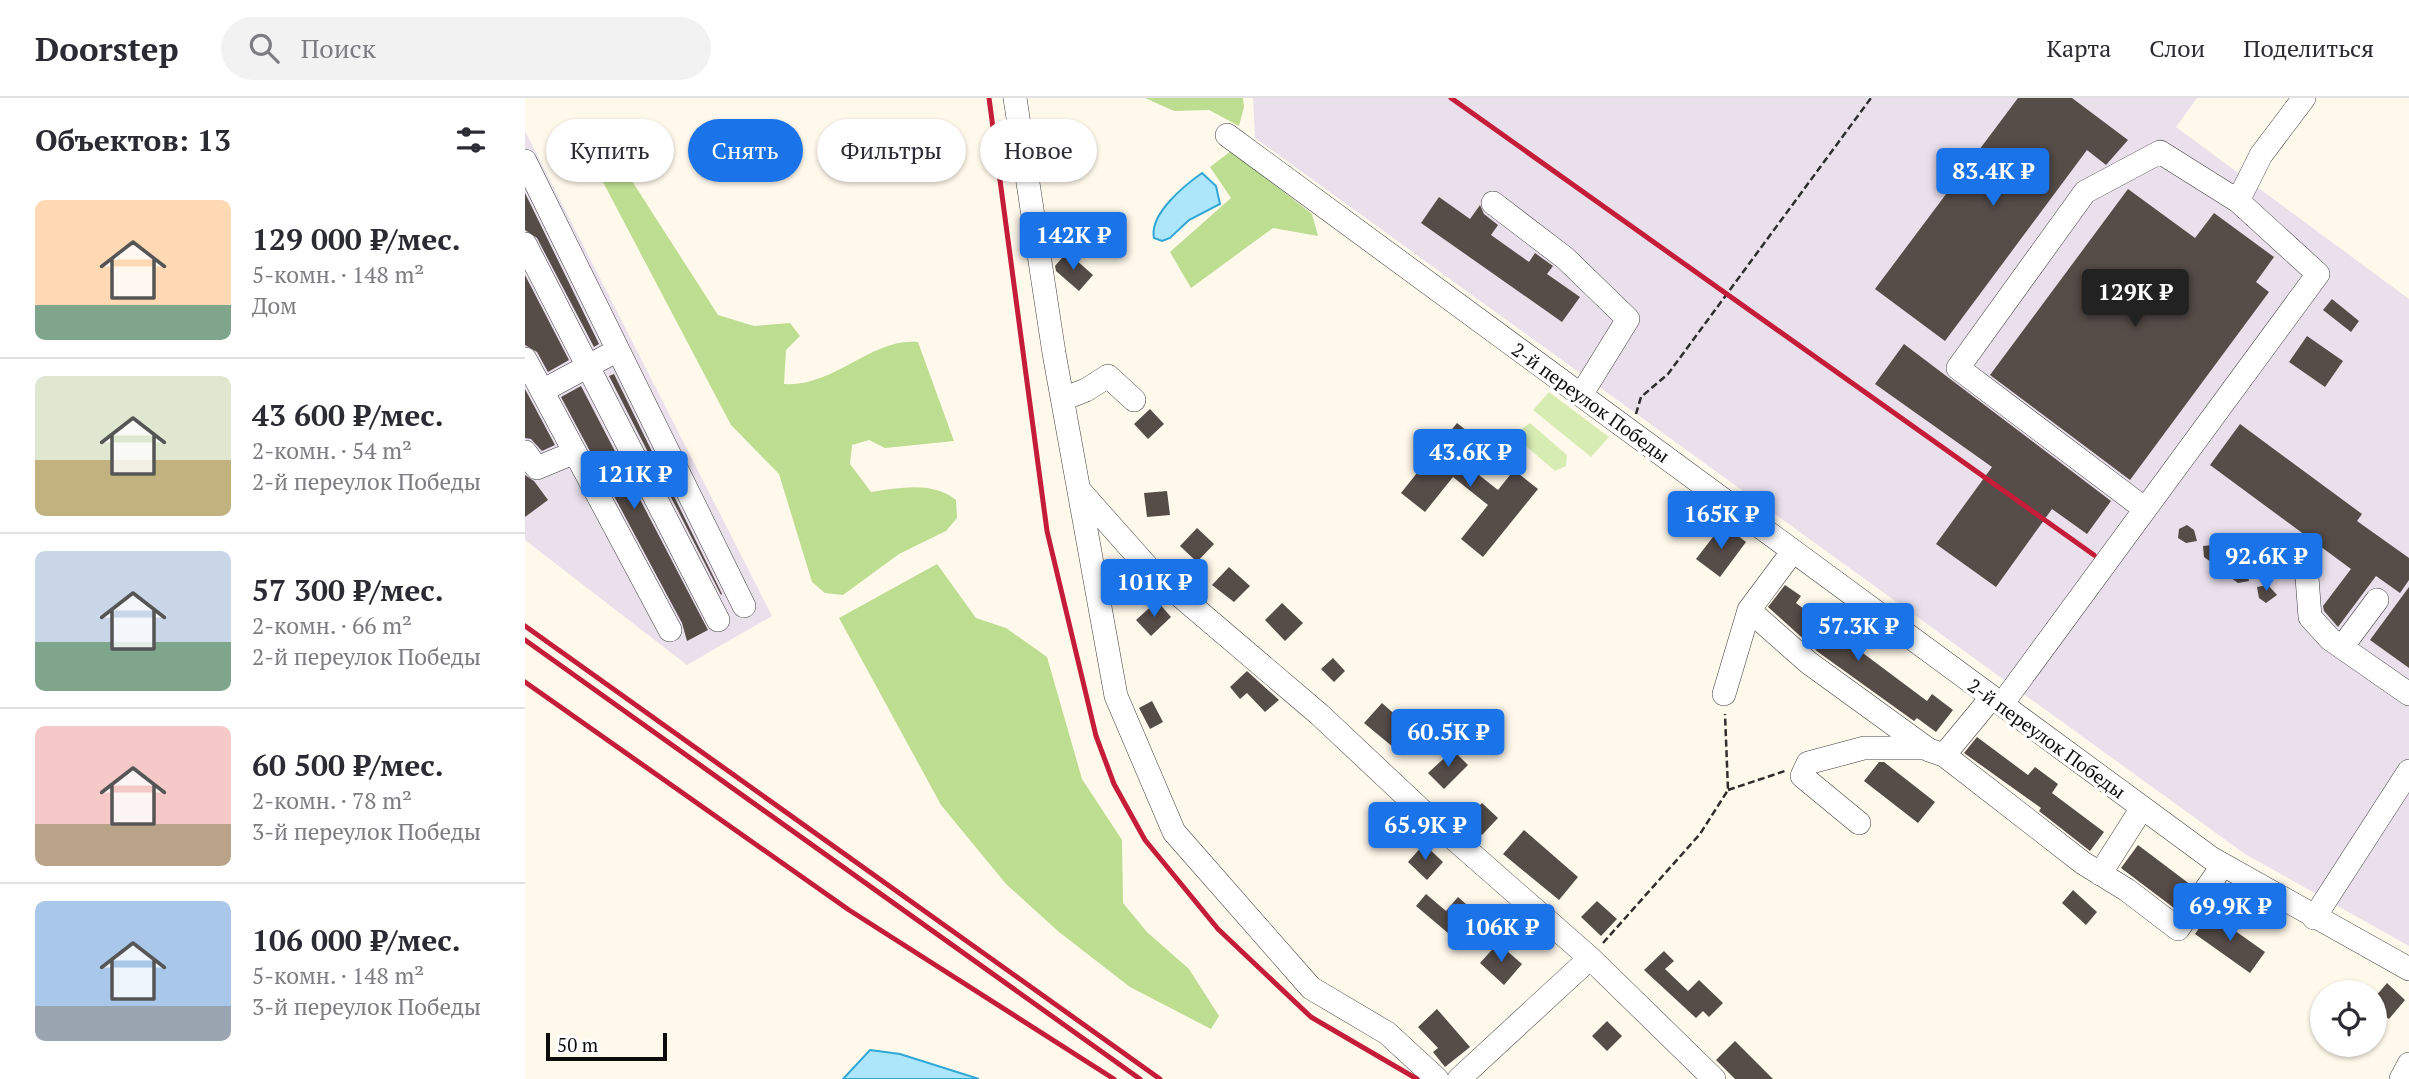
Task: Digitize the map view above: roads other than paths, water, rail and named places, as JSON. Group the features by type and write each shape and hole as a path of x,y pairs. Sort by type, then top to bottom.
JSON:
{"street":[{"path":"1015,98 1063,399 1116,696 1174,832 1311,988 1387,1033 1437,1079"},
{"path":"2238,201 2262,155 2304,98"},
{"name":"2-й переулок Победы","path":"1227,135 2223,865 2409,969"},
{"path":"1859,822 1802,776 1808,763 1864,748 1935,751 1996,701 2145,509 2318,274 2238,201 2160,152 2085,192 1958,368 2145,509"},
{"path":"525,162 744,606"},
{"path":"1493,203 1565,258 1628,319 1581,395"},
{"path":"525,244 718,620"},
{"path":"542,391 618,350"},
{"path":"525,359 670,630"},
{"path":"1063,399 1086,390 1108,376 1134,400"},
{"path":"525,452 537,468 573,453"},
{"path":"1079,490 1151,571 1320,715 1420,809 1590,958 1714,1079"},
{"path":"1724,694 1749,610 1793,551"},
{"path":"2305,551 2310,617 2342,648 2409,694"},
{"path":"2342,648 2377,600"},
{"path":"1749,610 1809,663 1935,751 2178,929 2223,865"},
{"path":"2314,918 2409,771"},
{"path":"2100,874 2143,808"},
{"path":"1459,1079 1590,958"},
{"path":"2401,1079 2409,1064"}],"water":[{"path":"1202,173 1216,186 1220,204 1189,220 1170,238 1162,241 1154,238 1157,219 1163,210"},
{"path":"870,1050 900,1054 979,1079 843,1079"}],"railway":[{"path":"989,98 1047,531 1096,736 1114,784 1145,840 1218,929 1311,1017 1417,1079"},
{"path":"1451,98 2094,555"},
{"path":"525,626 1160,1079"},
{"path":"525,640 1140,1079"},
{"path":"525,682 849,910 1114,1079"}]}
